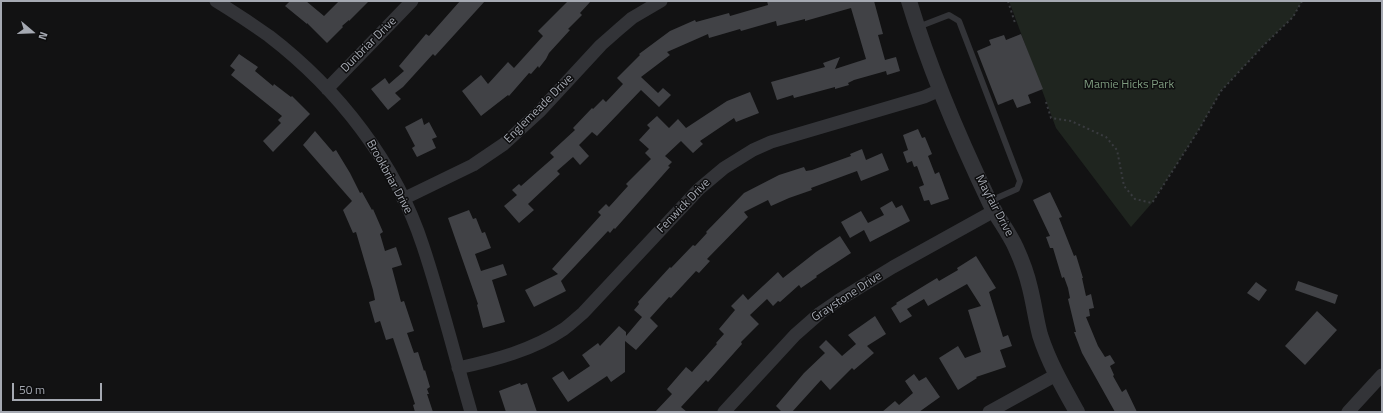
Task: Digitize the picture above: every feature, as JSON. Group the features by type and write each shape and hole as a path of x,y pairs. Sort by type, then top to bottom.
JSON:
{"street":[{"name":"Brookbriar Drive","path":"216,1 270,37 300,62 346,110 367,137 388,170 403,199 423,245 471,412"},
{"name":"Dunbriar Drive","path":"327,89 412,1"},
{"name":"Englemeade Drive","path":"403,199 473,165 504,144 532,120 601,45 632,18 661,1"},
{"name":"Mayfair Drive","path":"909,1 940,90 992,206 1008,232 1023,263 1040,335 1056,375 1077,412"},
{"name":"Fenwick Drive","path":"458,368 499,358 524,349 541,342 565,328 594,302 699,189 740,157 771,142 924,97 940,90"},
{"name":"Graystone Drive","path":"724,412 795,335 820,313 992,206"},
{"path":"989,412 1056,375"},
{"path":"1348,412 1382,375"}],"lane":[{"path":"917,27 950,16 958,21 1020,181 1017,189 992,206"}],"path":[{"path":"1008,1 1015,23"},
{"path":"1046,102 1051,118 1071,121 1106,137 1117,150 1124,186 1134,199 1152,203 1198,131 1221,91 1264,45 1293,17 1302,1"}],"green space":[{"name":"Mamie Hicks Park","path":"1009,1 1302,1 1293,17 1264,45 1221,91 1198,131 1152,203 1131,227 1056,128"}],"building":[{"path":"290,1 306,1 324,16 339,1 369,1 342,26 343,27 327,43 307,23 285,6"},
{"path":"460,1 485,1 435,56 433,54 403,87 395,93 401,99 388,110 371,89 385,78 389,84 404,71 399,66 426,34 429,36"},
{"path":"568,1 591,1 580,13 582,15 568,29 570,30 549,53 539,68 538,66 531,74 529,73 509,96 508,95 481,116 462,91 481,75 488,84 508,62 514,68 543,36 538,31"},
{"path":"767,1 874,1 883,34 878,35 885,60 896,57 900,71 887,75 886,71 854,80 848,83 849,85 835,89 835,87 794,98 793,95 777,100 771,82 825,67 823,63 840,57 835,69 866,59 851,8 805,21 805,19 777,26 776,21 709,38 708,34 667,52 670,55 641,77 658,93 663,88 671,95 659,107 641,90 597,136 592,132 579,145 589,156 580,165 573,157 557,171 560,174 528,204 534,210 519,223 504,206 517,195 512,190 519,184 521,186 554,157 550,153 575,130 573,128 592,108 593,109 603,99 606,102 623,84 617,78 640,55 639,54 670,31 695,20 696,22 729,13 730,16 768,5"},
{"path":"1021,34 1043,89 1028,95 1031,103 1017,108 1013,99 998,105 977,51 991,45 989,40 1004,35 1006,40"},
{"path":"239,54 258,67 255,71 273,86 274,84 291,97 292,96 310,114 273,152 263,141 281,123 278,120 282,116 231,75 235,70 230,66"},
{"path":"750,92 759,113 736,122 734,118 700,141 703,144 693,153 681,141 665,156 672,162 668,166 670,167 615,229 614,228 610,233 608,231 561,281 566,291 534,307 525,290 558,274 552,269 601,215 598,212 606,204 609,207 628,186 626,184 651,159 645,153 649,149 639,140 650,128 647,125 657,116 669,128 678,119 686,128 727,101"},
{"path":"422,118 424,125 429,122 437,137 432,139 436,148 417,157 412,148 415,146 405,127"},
{"path":"918,129 922,138 925,137 932,154 928,156 935,174 939,172 949,199 931,205 929,200 924,201 919,187 924,185 917,166 914,167 912,161 907,163 903,152 908,150 903,135"},
{"path":"315,131 333,152 336,150 360,193 362,192 372,210 373,209 383,232 380,234 385,251 396,247 402,265 392,268 401,302 404,301 414,331 407,333 414,353 418,352 430,387 427,389 429,394 427,394 433,412 415,412 413,405 415,404 393,338 386,340 380,321 375,323 369,302 375,300 373,290 356,232 353,233 343,210 352,201 303,145"},
{"path":"862,149 866,160 882,153 889,170 861,181 857,171 811,188 812,190 771,206 768,200 744,212 748,217 707,259 710,261 699,273 696,271 650,318 658,326 636,350 625,341 625,372 611,382 607,376 568,402 552,378 563,371 569,380 590,366 582,355 598,343 600,346 619,326 626,332 626,336 642,317 634,310 639,304 638,302 670,267 671,268 693,245 695,246 707,233 706,232 744,193 779,175 804,167 806,171 812,170 851,156 850,154"},
{"path":"1050,192 1062,217 1059,218 1074,256 1076,255 1083,278 1086,296 1091,294 1094,308 1089,309 1090,316 1086,317 1098,346 1105,357 1110,355 1115,363 1110,366 1114,375 1113,376 1122,392 1126,389 1137,412 1115,412 1082,353 1074,332 1076,332 1068,299 1070,298 1068,288 1064,277 1062,278 1053,248 1050,248 1046,237 1050,236 1033,200"},
{"path":"892,201 896,208 902,205 910,221 870,242 864,230 850,238 841,222 861,211 868,223 884,215 880,208"},
{"path":"469,210 473,219 476,218 482,233 485,232 491,248 475,254 481,271 503,264 507,275 492,280 505,322 483,328 478,304 448,218"},
{"path":"840,236 851,253 816,276 817,277 801,288 799,285 780,302 778,301 773,306 767,299 750,315 759,324 741,342 742,344 708,382 706,380 681,407 687,412 655,412 672,394 667,389 686,367 692,372 717,344 716,343 724,334 719,329 735,310 731,306 743,294 748,300 778,272 783,278 816,252"},
{"path":"976,256 996,288 989,292 1003,337 1008,335 1012,346 1000,350 1006,367 976,377 977,378 958,390 939,358 958,346 965,358 981,352 968,310 981,306 967,284 928,306 924,299 907,309 912,316 900,323 891,308 897,304 896,303 937,278 939,281 958,270 957,268"},
{"path":"1298,281 1338,295 1335,304 1295,290"},
{"path":"1256,282 1267,290 1259,301 1247,293"},
{"path":"1317,311 1337,330 1305,365 1285,346"},
{"path":"875,316 886,334 867,346 874,353 854,370 852,368 830,390 821,380 792,412 782,412 776,406 804,373 825,353 819,347 826,340 842,356 856,344 848,335"},
{"path":"914,374 919,381 926,377 940,397 919,412 882,412 895,401 899,405 913,393 905,381"},
{"path":"520,383 521,385 527,383 537,412 506,412 499,391"}]}
